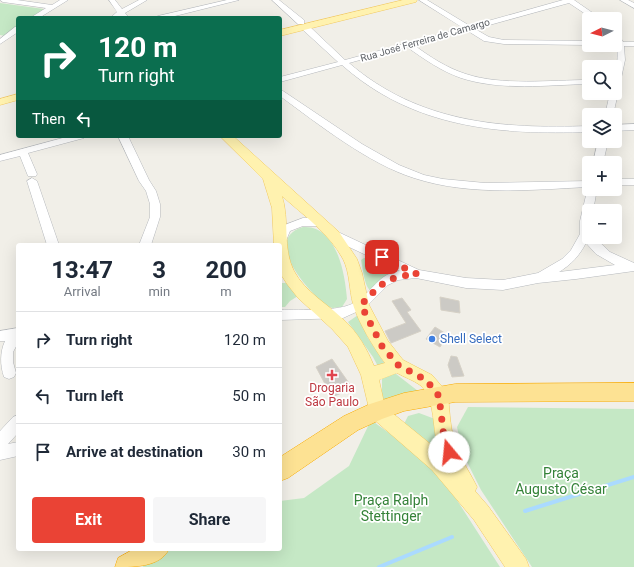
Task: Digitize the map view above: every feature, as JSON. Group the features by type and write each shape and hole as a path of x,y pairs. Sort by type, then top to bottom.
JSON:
{"highway":[{"path":"282,469 350,423 404,402 455,393 634,392"},
{"path":"127,567 153,551"}],"main road":[{"path":"282,27 303,24 346,14 391,0"},
{"path":"372,7 413,0"},
{"path":"282,32 303,24"},
{"path":"0,95 16,91"},
{"path":"0,102 16,98"},
{"path":"228,138 334,235 350,259 355,273 361,305 382,346 398,365 426,380 439,396 444,438 449,452 481,513"},
{"path":"269,177 279,211 280,242"},
{"path":"282,254 284,265 288,274 305,296 325,314 338,323 357,349 369,374 378,411 439,463 481,513 518,567"},
{"path":"369,374 387,371 398,365"}],"street":[{"path":"3,0 52,7"},
{"path":"37,16 65,0"},
{"path":"112,0 123,15 144,0"},
{"path":"167,16 236,0"},
{"path":"275,0 344,63 366,80 391,96 417,108 469,125 523,130 582,129"},
{"path":"422,0 481,37 496,41 582,43"},
{"path":"570,0 588,12"},
{"name":"Rua José Ferreira de Camargo","path":"282,79 570,0"},
{"path":"623,0 634,6"},
{"path":"2,39 16,30"},
{"path":"622,44 634,44"},
{"path":"409,45 434,63 466,76 506,82 582,82"},
{"path":"282,93 340,136 403,171 421,177 448,183 482,187 582,184"},
{"path":"622,128 634,127"},
{"path":"0,158 74,138"},
{"path":"124,138 144,181 151,191 155,204 155,217 146,243"},
{"path":"23,152 52,243"},
{"path":"622,182 634,182"},
{"path":"280,242 286,229 312,220 320,223"},
{"path":"334,235 417,274 466,283 503,285 538,278 576,275 634,267"},
{"path":"538,278 566,262 575,253 582,241"},
{"path":"592,244 602,253 634,267"},
{"path":"566,262 570,272 576,275"},
{"path":"282,315 340,314 361,305 384,282 396,276 417,274"},
{"path":"0,336 16,334"},
{"path":"9,374 6,362 6,351 7,346 16,336"},
{"path":"0,442 16,424"},
{"path":"0,453 16,449"}],"green space":[{"path":"0,3 44,9 34,16 16,16 16,28 5,36 0,35"},
{"path":"303,227 315,228 324,234 331,242 337,253 344,277 347,299 342,307 333,308 323,303 303,282 292,265 286,247 288,239 293,232"},
{"path":"364,258 387,263 397,270 385,277 372,292 369,290 364,278 361,260"},
{"path":"282,283 286,283 298,296 290,301 285,307 282,307"},
{"path":"358,315 368,338 387,367 418,391 382,401 382,374 373,357 348,322"},
{"name":"Praça Augusto César","path":"468,407 634,409 634,567 532,567 481,490 463,454 457,427"},
{"path":"419,413 435,419 435,444 439,455 404,424 408,416"},
{"name":"Praça Ralph Stettinger","path":"371,420 435,466 500,567 142,567 168,551 282,551 282,501 304,498 349,466"}],"building":[{"path":"440,297 459,301 460,313 441,310"},
{"path":"402,298 411,310 407,312 421,331 391,343 385,331 406,323 392,301"},
{"path":"435,327 448,335 440,347 426,339"},
{"path":"451,356 457,357 464,376 452,377 448,365"},
{"name":"Drogaria São Paulo","path":"332,359 351,386 351,389 332,397 316,367"}],"waterway":[{"path":"525,511 634,477"},
{"path":"379,567 452,537"}],"place":[{"name":"Shell Select","path":"432,339"},
{"name":"Drogaria São Paulo","path":"332,375"}],"route":[{"path":"382,257 417,274 396,276 384,282 361,305 382,346 398,365 426,380 439,396 444,438 449,452"}]}
